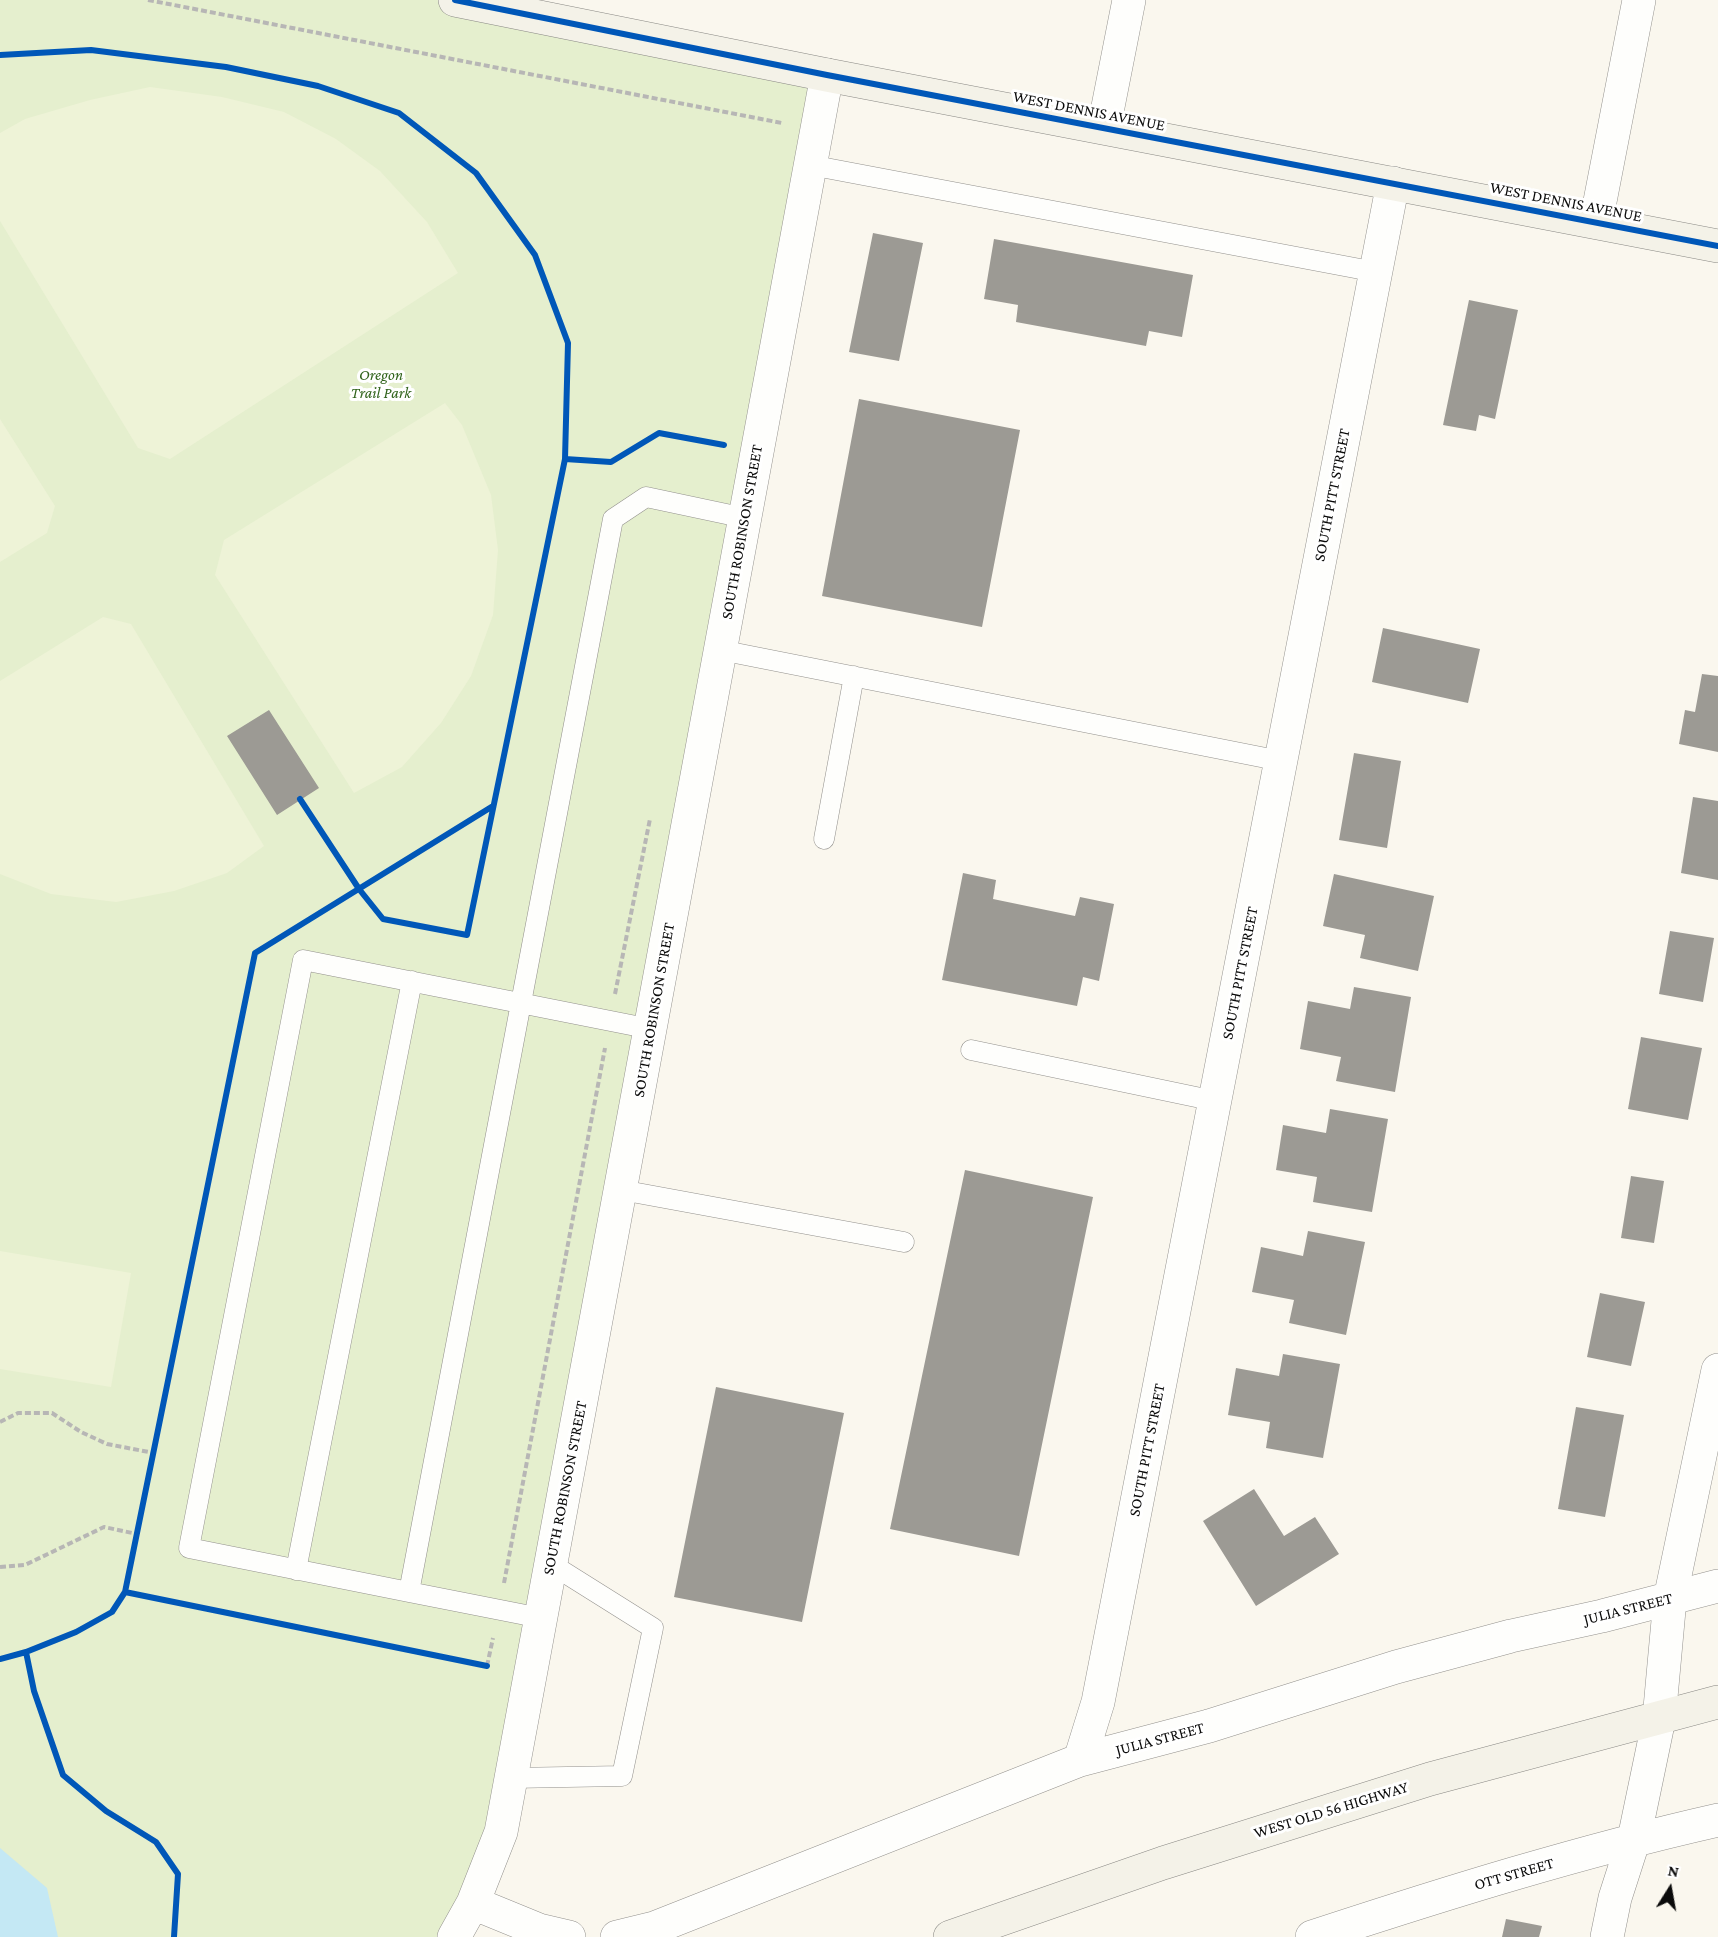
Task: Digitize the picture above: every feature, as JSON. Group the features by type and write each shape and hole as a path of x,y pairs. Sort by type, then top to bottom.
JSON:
{"street":[{"path":"1104,128 1129,0"},
{"path":"1596,222 1639,0"},
{"name":"WEST DENNIS AVENUE","path":"474,2 827,75 1718,246"},
{"name":"SOUTH ROBINSON STREET","path":"454,1937 473,1903 501,1832 827,75"},
{"name":"SOUTH PITT STREET","path":"1080,1761 1098,1702 1393,183"},
{"path":"1607,1937 1615,1898 1634,1839 1659,1719 1670,1599 1718,1370"},
{"name":"JULIA STREET","path":"617,1937 654,1928 1080,1761 1209,1725 1396,1667 1718,1586"},
{"name":"WEST OLD 56 HIGHWAY","path":"950,1937 1163,1863 1430,1779 1718,1702"},
{"name":"OTT STREET","path":"1312,1937 1433,1897 1634,1839 1718,1820"},
{"path":"473,1903 539,1930 568,1937"}],"lane":[{"path":"810,165 1376,272"},
{"path":"409,1592 613,519 646,497 745,518"},
{"path":"720,650 1281,760"},
{"path":"824,839 854,676"},
{"path":"541,1618 189,1548 303,960 651,1029"},
{"path":"296,1570 412,981"},
{"path":"970,1050 1215,1101"},
{"path":"621,1190 904,1242"},
{"path":"511,1778 622,1776 653,1628 551,1564"}],"path":[{"path":"148,0 787,124"},
{"path":"0,1422 18,1413 52,1413 81,1432 107,1444 154,1453"},
{"path":"0,1568 25,1565 104,1527 137,1534"},
{"path":"475,1664 487,1666"}],"green space":[{"name":"Oregon Trail Park","path":"0,0 455,0 827,75 501,1832 454,1937 0,1937"},
{"path":"150,87 222,97 284,112 336,139 380,171 427,222 458,273 170,459 138,448 0,221 0,133 25,119 90,100"},
{"path":"445,403 462,425 491,495 498,550 493,615 471,676 441,723 402,767 354,793 215,575 224,540"},
{"path":"0,419 55,506 47,533 0,562"},
{"path":"103,617 131,624 264,846 227,873 174,891 116,902 51,894 0,874 0,681"},
{"path":"0,1251 131,1273 111,1387 0,1369"}],"water":[{"path":"0,1848 47,1888 58,1937 0,1937"}],"building":[{"path":"873,233 923,243 899,361 849,352"},
{"path":"994,239 1193,275 1182,337 1149,331 1146,346 1016,322 1018,305 984,299"},
{"path":"1469,300 1518,310 1495,419 1479,415 1476,431 1443,425"},
{"path":"859,399 1020,430 982,627 822,596"},
{"path":"1383,628 1480,649 1468,703 1372,682"},
{"path":"1702,674 1718,676 1718,752 1679,744 1685,710 1695,712"},
{"path":"269,710 319,788 277,815 227,736"},
{"path":"1354,753 1401,761 1387,848 1339,840"},
{"path":"1693,797 1718,801 1718,880 1681,873"},
{"path":"963,873 996,880 993,899 1075,916 1080,897 1114,904 1099,981 1083,977 1077,1006 942,980"},
{"path":"1334,874 1434,896 1418,971 1360,958 1365,935 1323,926"},
{"path":"1670,931 1714,938 1703,1002 1659,994"},
{"path":"1354,987 1411,997 1395,1092 1336,1081 1341,1057 1300,1049 1308,1001 1350,1009"},
{"path":"1641,1037 1702,1048 1688,1120 1628,1109"},
{"path":"1330,1109 1388,1119 1372,1212 1313,1202 1317,1177 1276,1170 1283,1125 1326,1133"},
{"path":"965,1170 1093,1197 1019,1556 890,1529"},
{"path":"1631,1176 1664,1181 1654,1243 1621,1238"},
{"path":"1308,1231 1365,1242 1346,1335 1289,1323 1294,1300 1252,1292 1261,1247 1303,1256"},
{"path":"1600,1293 1645,1302 1631,1366 1587,1357"},
{"path":"1283,1354 1340,1364 1323,1458 1266,1448 1270,1422 1228,1415 1236,1368 1279,1376"},
{"path":"716,1387 844,1413 802,1622 674,1597"},
{"path":"1576,1407 1624,1415 1605,1517 1558,1509"},
{"path":"1254,1489 1284,1536 1315,1517 1339,1554 1256,1606 1203,1521"},
{"path":"1506,1919 1542,1926 1539,1937 1502,1937"}],"cycle path":[{"path":"455,0 827,75 1718,246"},
{"path":"0,55 91,50 226,67 318,86 399,113 476,173 535,255 568,343 565,459 467,935 383,919 359,889 300,799"},
{"path":"565,459 611,462 659,433 724,445"},
{"path":"125,1592 255,953 493,806"},
{"path":"0,1659 26,1652 76,1632 112,1612 125,1592 487,1666"},
{"path":"26,1652 34,1691 63,1775 106,1811 156,1842 178,1874 174,1937"}]}
